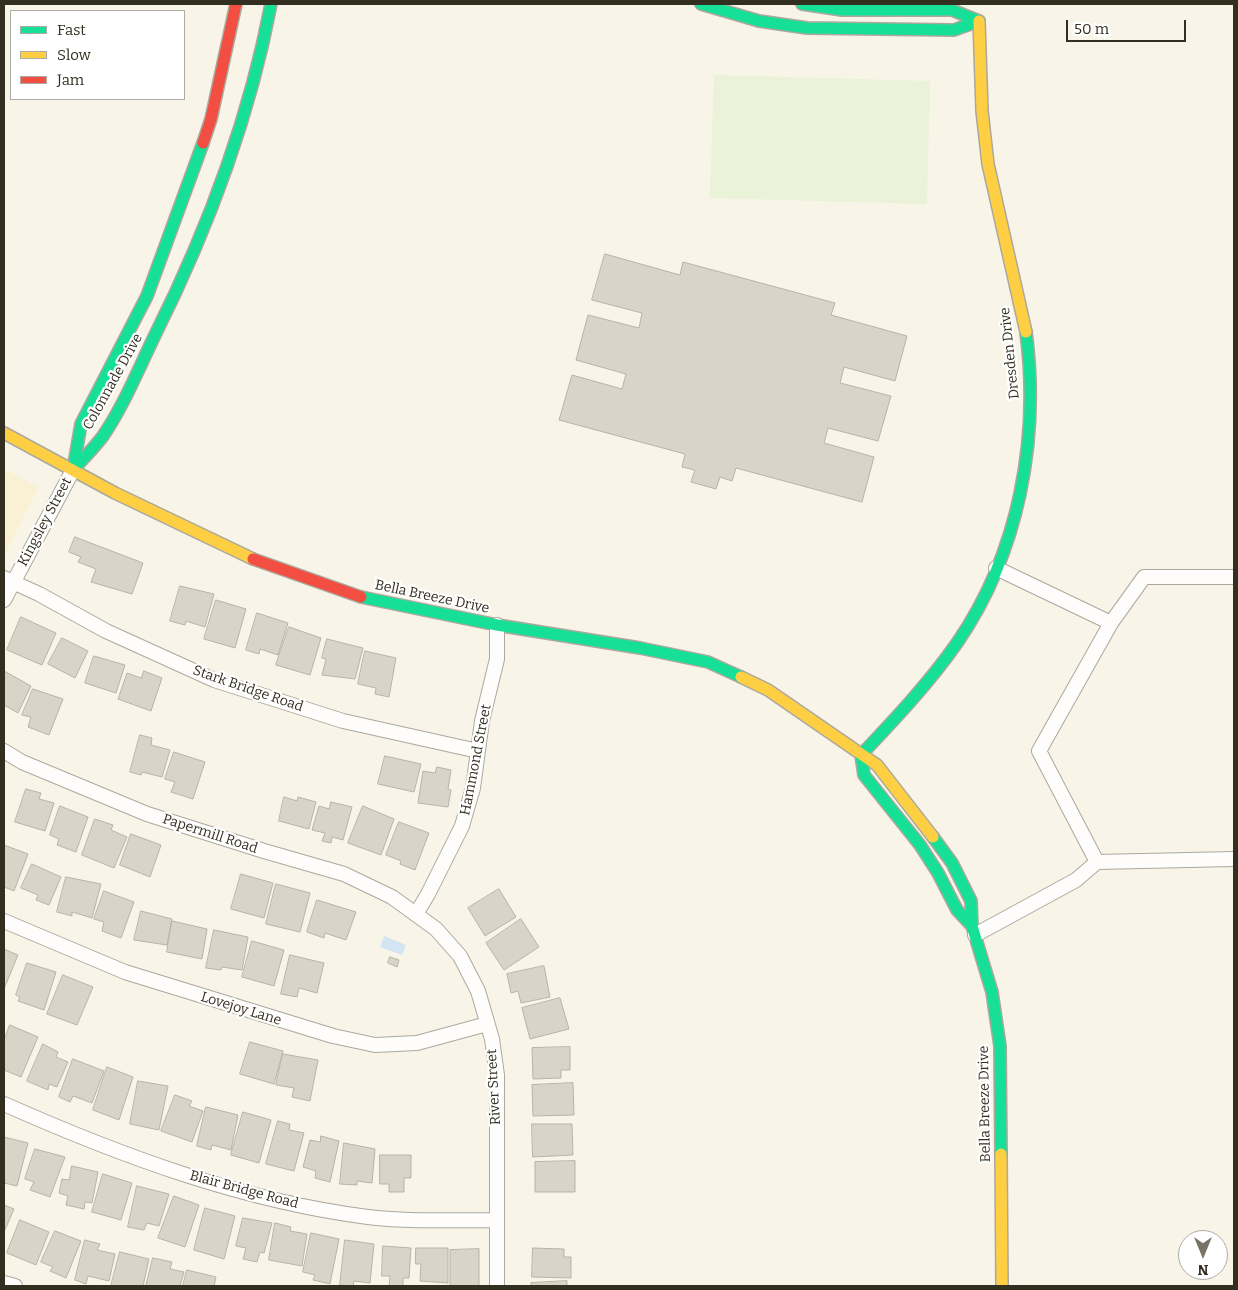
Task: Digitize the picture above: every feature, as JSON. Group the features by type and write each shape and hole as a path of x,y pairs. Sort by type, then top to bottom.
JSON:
{"street":[{"name":"Colonnade Drive","path":"73,470 81,424 147,296 194,172 211,119 236,4"},
{"name":"Colonnade Drive","path":"73,470 105,433 170,308 190,262 220,184 254,85 271,4"},
{"path":"701,4 759,21 807,28 954,30 980,21"},
{"path":"802,4 842,10 952,10 980,21"},
{"name":"Dresden Drive","path":"861,755 929,680 959,639 996,568 1019,498 1026,461 1031,399 1026,333 988,163 982,104 980,21"},
{"name":"Bella Breeze Drive","path":"4,433 73,470 252,559 350,595 497,625 640,648 708,662 768,690 877,765 910,805 952,863 970,901 974,930 992,992 1000,1046 1002,1286"},
{"name":"Kingsley Street","path":"4,600 8,580 73,470"},
{"path":"996,568 1111,623"},
{"path":"1097,862 1039,751 1111,623 1144,577 1234,577"},
{"name":"Stark Bridge Road","path":"8,580 39,594 106,631 214,680 343,721 478,751"},
{"name":"Hammond Street","path":"416,914 462,826 473,788 482,721 498,658 497,625"},
{"name":"Papermill Road","path":"4,751 22,762 147,814 264,852 344,874 392,897 416,914"},
{"name":"Bella Breeze Drive","path":"861,755 864,775 920,845 938,873 957,910 974,930"},
{"path":"974,930 1076,880 1097,862 1234,859"},
{"name":"River Street","path":"416,914 436,929 460,956 478,991 487,1024 497,1075 497,1286"},
{"name":"Lovejoy Lane","path":"4,921 124,972 333,1036 374,1045 417,1043 487,1024"},
{"name":"Blair Bridge Road","path":"4,1104 102,1146 174,1172 308,1207 369,1217 497,1220"},
{"path":"4,1283 15,1286"}],"shaded area":[{"path":"4,469 39,487 4,557"}],"green space":[{"path":"714,75 930,81 927,204 710,198"}],"water":[{"path":"384,936 406,945 402,955 380,947"}],"building":[{"path":"605,254 680,275 683,262 835,303 831,315 907,336 895,381 844,367 840,383 891,396 878,441 828,428 824,443 874,457 862,502 736,468 732,481 720,477 716,489 691,482 695,470 682,467 685,454 559,420 572,375 622,389 626,374 576,360 588,315 639,328 642,313 592,300"},
{"path":"75,537 143,563 132,594 91,582 96,569 78,562 81,557 69,552"},
{"path":"180,586 214,594 205,627 186,621 185,625 170,621"},
{"path":"216,600 246,609 235,648 204,639"},
{"path":"257,613 288,623 278,655 260,649 259,654 246,650"},
{"path":"21,617 56,633 42,665 7,650"},
{"path":"289,627 321,638 310,675 276,665"},
{"path":"62,638 88,651 75,678 48,664"},
{"path":"327,639 363,648 355,679 322,675 326,659 322,658"},
{"path":"365,651 396,658 389,697 375,694 376,688 358,684"},
{"path":"94,656 125,665 116,693 85,683"},
{"path":"4,671 31,686 18,713 4,705"},
{"path":"144,671 162,678 151,711 118,699 127,673 141,678"},
{"path":"33,689 63,699 49,735 28,727 31,717 22,715"},
{"path":"140,735 152,738 151,745 170,750 162,777 142,772 141,775 130,772"},
{"path":"174,752 205,762 193,799 171,792 175,782 165,779"},
{"path":"385,756 421,764 414,792 378,784"},
{"path":"437,767 451,770 448,789 451,790 448,807 418,803 423,771 435,773"},
{"path":"26,789 41,793 39,799 54,803 45,831 15,822"},
{"path":"284,797 297,801 298,797 316,802 309,829 279,821"},
{"path":"331,802 352,807 343,840 332,837 331,843 322,841 325,833 312,830 319,806 329,809"},
{"path":"60,806 88,817 76,852 57,845 59,839 50,835"},
{"path":"363,806 394,819 381,855 348,843"},
{"path":"95,819 113,825 111,830 127,837 114,868 82,855"},
{"path":"399,822 429,833 415,870 400,864 401,861 386,855"},
{"path":"131,834 161,845 150,877 120,865"},
{"path":"4,845 28,854 14,891 4,887"},
{"path":"32,864 61,877 49,905 36,900 38,895 21,888"},
{"path":"241,874 273,883 264,918 231,909"},
{"path":"66,877 101,884 92,918 72,912 72,916 57,912"},
{"path":"276,884 310,893 300,932 266,924"},
{"path":"499,889 516,917 485,936 468,908"},
{"path":"104,891 134,902 121,938 102,931 104,922 94,919"},
{"path":"317,900 356,912 346,940 325,933 324,938 307,932"},
{"path":"141,911 172,919 167,945 134,940"},
{"path":"521,919 539,947 504,970 486,943"},
{"path":"172,921 207,929 202,959 167,952"},
{"path":"214,930 248,937 242,970 222,967 221,970 206,968"},
{"path":"252,941 284,950 274,986 242,977"},
{"path":"4,949 18,955 4,989"},
{"path":"290,955 324,963 317,993 299,988 297,997 281,994"},
{"path":"390,957 399,960 397,967 388,963"},
{"path":"27,963 56,972 44,1010 18,1001 20,997 16,995"},
{"path":"544,966 550,997 521,1003 518,991 511,993 507,974"},
{"path":"63,975 93,987 77,1025 47,1014"},
{"path":"560,998 569,1029 530,1039 522,1008"},
{"path":"10,1025 38,1037 21,1077 4,1070 4,1040"},
{"path":"250,1042 283,1051 274,1084 240,1074"},
{"path":"43,1044 58,1052 56,1057 68,1062 57,1087 49,1084 48,1090 27,1081"},
{"path":"570,1047 570,1070 561,1070 561,1078 533,1079 532,1048"},
{"path":"283,1054 318,1060 310,1101 292,1097 294,1088 276,1085"},
{"path":"73,1059 104,1071 92,1103 73,1096 70,1102 59,1097"},
{"path":"107,1067 133,1077 119,1120 93,1110"},
{"path":"138,1081 168,1086 159,1130 130,1124"},
{"path":"573,1083 574,1115 533,1116 532,1085"},
{"path":"175,1095 192,1101 189,1106 203,1111 192,1142 161,1131"},
{"path":"206,1107 238,1115 231,1150 212,1145 211,1150 197,1146"},
{"path":"243,1112 271,1120 259,1163 231,1155"},
{"path":"278,1121 290,1124 289,1130 304,1133 294,1171 266,1164"},
{"path":"532,1124 572,1124 573,1155 533,1157"},
{"path":"321,1136 339,1141 330,1182 315,1178 316,1171 303,1167 310,1140 320,1142"},
{"path":"4,1137 28,1143 17,1186 4,1183"},
{"path":"344,1143 375,1149 372,1183 357,1181 357,1185 340,1184"},
{"path":"35,1149 65,1157 50,1197 30,1190 34,1182 25,1179"},
{"path":"380,1155 411,1155 411,1178 404,1178 404,1192 389,1192 389,1184 380,1184"},
{"path":"575,1161 575,1192 535,1192 535,1162"},
{"path":"72,1166 98,1172 92,1203 85,1202 84,1209 66,1205 68,1196 59,1193 62,1179 69,1180"},
{"path":"103,1174 132,1183 121,1220 92,1212"},
{"path":"137,1186 169,1194 159,1226 147,1223 144,1230 128,1227"},
{"path":"174,1196 199,1205 185,1247 158,1238"},
{"path":"4,1205 14,1209 4,1232"},
{"path":"205,1208 235,1216 224,1259 194,1250"},
{"path":"243,1218 272,1223 264,1253 260,1252 257,1262 243,1259 246,1248 236,1246"},
{"path":"20,1220 49,1232 36,1265 7,1253"},
{"path":"275,1223 291,1227 290,1231 307,1234 302,1266 269,1260"},
{"path":"55,1231 81,1241 66,1278 50,1271 53,1267 41,1262"},
{"path":"311,1233 339,1239 330,1284 313,1280 315,1275 303,1272"},
{"path":"85,1240 100,1244 97,1250 115,1254 109,1281 88,1276 86,1284 75,1280"},
{"path":"345,1240 374,1244 370,1283 354,1281 353,1286 340,1285"},
{"path":"383,1246 411,1248 409,1278 403,1278 403,1286 389,1286 390,1276 382,1276"},
{"path":"416,1248 448,1248 448,1283 420,1281 421,1264 416,1264"},
{"path":"533,1248 564,1249 564,1257 571,1257 571,1278 532,1277"},
{"path":"479,1249 479,1286 450,1286 450,1250"},
{"path":"120,1252 149,1259 143,1286 111,1286"},
{"path":"153,1258 172,1262 170,1269 184,1272 180,1286 146,1286"},
{"path":"187,1270 216,1277 214,1286 183,1286"},
{"path":"567,1281 567,1286 531,1286 531,1283"}],"traffic: fast":[{"path":"73,470 103,436 118,412 192,255 225,173 239,132 262,47 271,4"},
{"path":"701,4 759,21 807,28 954,30 979,21"},
{"path":"802,4 842,10 952,10 979,21"},
{"path":"73,470 81,424 147,296 203,143"},
{"path":"861,755 946,658 978,608 996,571 1010,533 1020,494 1027,454 1030,372 1026,332"},
{"path":"361,597 497,625 640,648 708,662 741,677"},
{"path":"861,755 864,775 920,845 938,873 957,910 972,926"},
{"path":"933,837 952,863 971,901 972,926 992,992 1000,1046 1001,1154"}],"traffic: slow":[{"path":"979,21 982,111 988,164 1026,332"},
{"path":"4,433 115,493 253,559"},
{"path":"741,677 768,690 877,765 933,837"},
{"path":"1001,1154 1002,1286"}],"traffic: jam":[{"path":"203,143 211,119 236,4"},
{"path":"253,559 361,597"}]}
